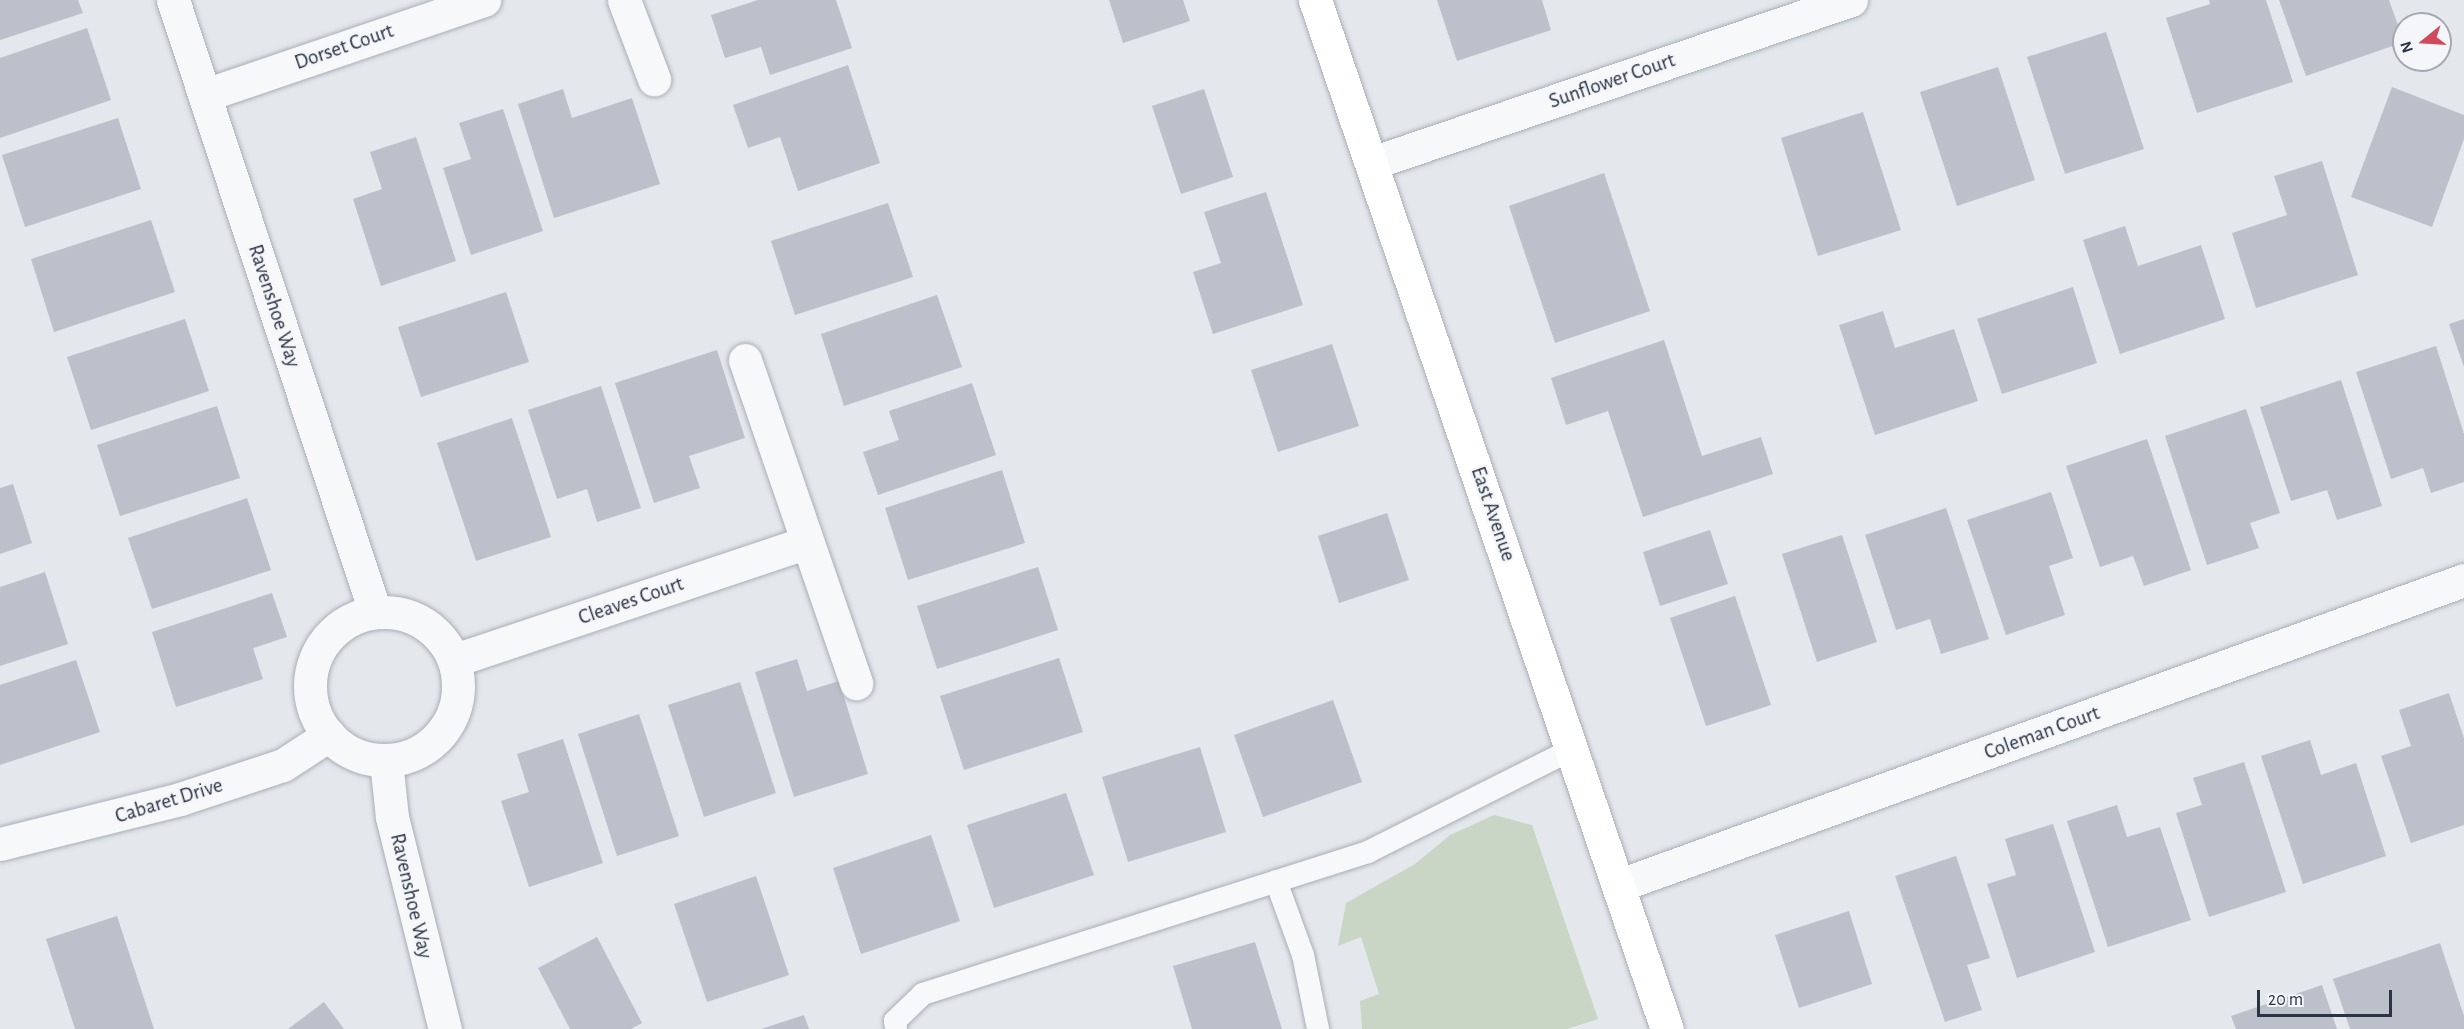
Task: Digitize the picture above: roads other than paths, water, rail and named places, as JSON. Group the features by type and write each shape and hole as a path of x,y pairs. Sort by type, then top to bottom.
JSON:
{"main road":[{"name":"East Avenue","path":"1316,0 1620,885 1667,1029"}],"street":[{"name":"Ravenshoe Way","path":"173,0 375,612"},
{"name":"Dorset Court","path":"205,95 484,0"},
{"path":"624,0 654,79"},
{"name":"Sunflower Court","path":"1372,163 1851,0"},
{"path":"745,360 856,683"},
{"name":"Cleaves Court","path":"455,660 807,542"},
{"name":"Coleman Court","path":"1620,885 2464,580"},
{"path":"389,611 422,621 441,637 455,660 459,687 454,713 440,737 414,755 386,761 363,758 337,744 318,720 310,694 312,669 319,649 339,627 375,612 389,611"},
{"name":"Cabaret Drive","path":"0,844 180,799 283,765 329,735"},
{"name":"Ravenshoe Way","path":"386,761 392,817 444,1029"}],"lane":[{"path":"896,1029 895,1021 923,993 1368,852 1573,749"},
{"path":"1276,881 1304,955 1318,1029"}]}
